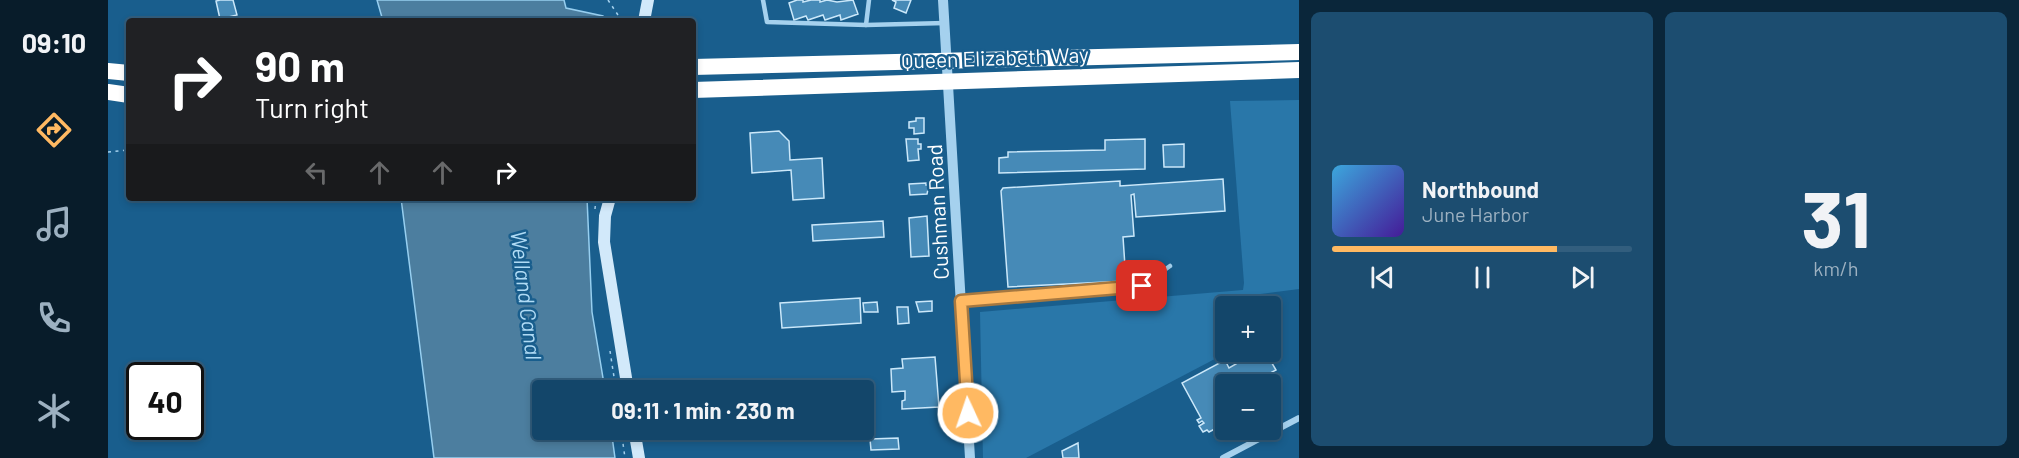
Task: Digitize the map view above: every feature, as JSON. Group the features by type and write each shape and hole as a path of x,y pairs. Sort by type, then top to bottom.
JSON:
{"highway":[{"name":"Queen Elizabeth Way","path":"696,67 1299,52"},
{"name":"Queen Elizabeth Way","path":"696,90 1299,70"},
{"path":"108,71 126,73"},
{"path":"108,92 126,95"}],"main road":[{"path":"645,18 648,0"},
{"path":"609,201 605,216 604,242 626,380"},
{"path":"636,440 639,458"}],"street":[{"name":"Cushman Road","path":"943,0 970,458"},
{"path":"1223,458 1299,418"}],"lane":[{"path":"763,0 767,22 866,25 945,23"},
{"path":"866,25 869,0"},
{"path":"961,301 1142,286 1170,266"}],"path":[{"path":"608,0 620,18"},
{"path":"108,152 126,150"},
{"path":"623,440 625,458"}],"shaded area":[{"path":"1299,100 1299,289 1245,296 1215,296 1215,359 1026,458 983,458 980,312 1243,290 1230,101"}],"water":[{"path":"377,0 564,0 566,8 604,18 382,18"},
{"name":"Welland Canal","path":"401,201 587,201 592,312 603,380 532,380 532,440 613,440 615,458 434,458"}],"building":[{"path":"233,0 237,15 220,18 216,1"},
{"path":"797,0 837,2 853,0 858,14 841,20 840,15 825,20 823,15 808,20 806,16 794,20 789,3"},
{"path":"892,0 911,0 906,13 894,8 896,2"},
{"path":"916,118 924,118 924,133 914,134 914,128 909,128 909,122 916,121"},
{"path":"779,131 789,141 790,160 822,158 824,198 793,200 791,170 752,173 750,133"},
{"path":"906,139 918,139 918,144 921,144 921,149 918,149 919,160 908,161"},
{"path":"1145,139 1145,169 999,173 999,158 1008,157 1008,152 1105,150 1105,140"},
{"path":"1184,144 1184,167 1164,167 1163,145"},
{"path":"1223,179 1225,211 1136,217 1134,194 1131,195 1134,236 1123,237 1126,281 1008,287 1001,191 1003,188 1120,181 1120,186"},
{"path":"926,183 929,185 927,194 910,195 909,184"},
{"path":"927,216 929,256 911,257 909,218"},
{"path":"883,221 884,237 813,241 812,225"},
{"path":"860,298 861,323 782,328 780,303"},
{"path":"932,301 932,311 919,312 916,302"},
{"path":"877,302 878,312 864,312 863,303"},
{"path":"897,307 908,307 909,323 898,324"},
{"path":"935,357 939,407 902,409 905,391 892,392 891,369 903,368 902,359"},
{"path":"1221,362 1226,362 1229,368 1236,364 1235,362 1271,362 1276,370 1268,374 1215,374 1215,429 1203,432 1199,426 1204,423 1202,421 1199,423 1197,420 1201,418 1182,383"},
{"path":"898,438 899,449 871,450 870,440"},
{"path":"1078,443 1079,458 1063,458 1062,451"}],"route":[{"path":"968,413 961,301 1142,286"}]}
